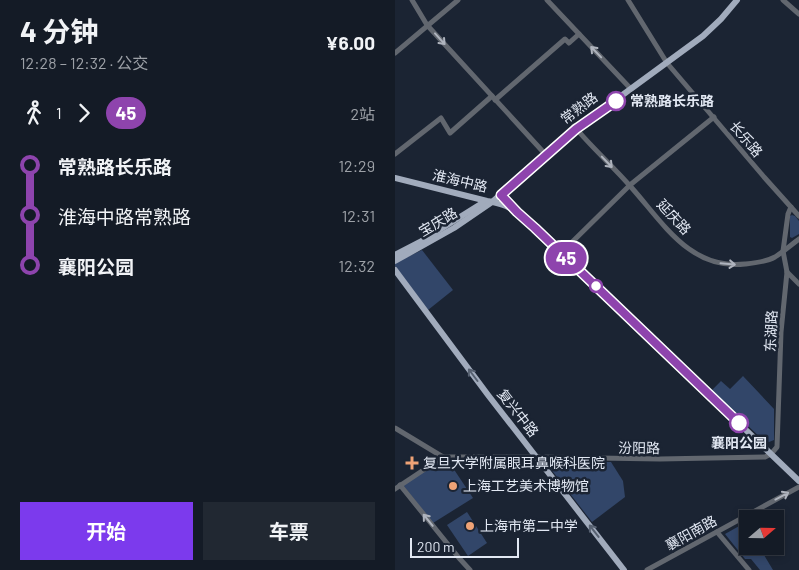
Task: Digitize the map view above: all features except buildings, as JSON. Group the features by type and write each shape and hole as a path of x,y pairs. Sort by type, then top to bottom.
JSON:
{"main road":[{"name":"常熟路","path":"490,201 575,128 667,62 735,0"},
{"name":"常熟路","path":"490,201 501,195 545,154"},
{"name":"淮海中路","path":"395,178 501,203 517,212 799,481"},
{"path":"501,195 517,212"},
{"name":"宝庆路","path":"395,256 490,201"},
{"name":"宝庆路","path":"395,261 454,228 490,201"},
{"name":"复兴中路","path":"395,270 624,570"}],"street":[{"path":"396,50 458,0"},
{"path":"547,0 630,88"},
{"name":"长乐路","path":"628,0 667,62 799,216"},
{"path":"783,0 799,14"},
{"path":"415,1 427,25 545,154"},
{"path":"395,154 441,118 450,133 565,39 569,43 579,34"},
{"path":"561,253 630,185 714,117"},
{"name":"延庆路","path":"575,128 630,185 687,249 713,262 732,265 754,264 773,258 799,239"},
{"name":"东湖路","path":"771,454 777,447 781,332 787,272 783,251 788,214 791,207"},
{"path":"787,272 799,284"},
{"path":"395,428 443,457 398,487 471,570"},
{"name":"汾阳路","path":"443,457 660,460 765,457 771,454"},
{"name":"襄阳南路","path":"647,570 799,487"},
{"path":"717,532 749,570"}],"shaded area":[{"path":"792,215 799,221 799,234 792,238 790,237 790,216"},
{"path":"422,250 453,290 428,310 395,266 395,263"},
{"path":"743,376 774,409 774,440 764,441 711,391 721,381 730,389"},
{"path":"444,459 447,459 473,498 433,523 403,485"},
{"path":"552,461 611,462 623,481 625,497 592,522 550,468"},
{"path":"467,512 487,543 468,556 447,525"},
{"path":"739,526 739,552 725,534"},
{"path":"742,555 764,555 773,570 760,570 751,559 745,559"}],"bus line":[{"name":"45","path":"616,101 576,129 501,195 739,423"}],"place":[{"name":"常熟路长乐路","path":"616,101"},
{"name":"襄阳公园","path":"739,423"},
{"name":"复旦大学附属眼耳鼻喉科医院","path":"412,463"},
{"name":"上海工艺美术博物馆","path":"453,486"},
{"name":"上海市第二中学","path":"470,526"}]}
